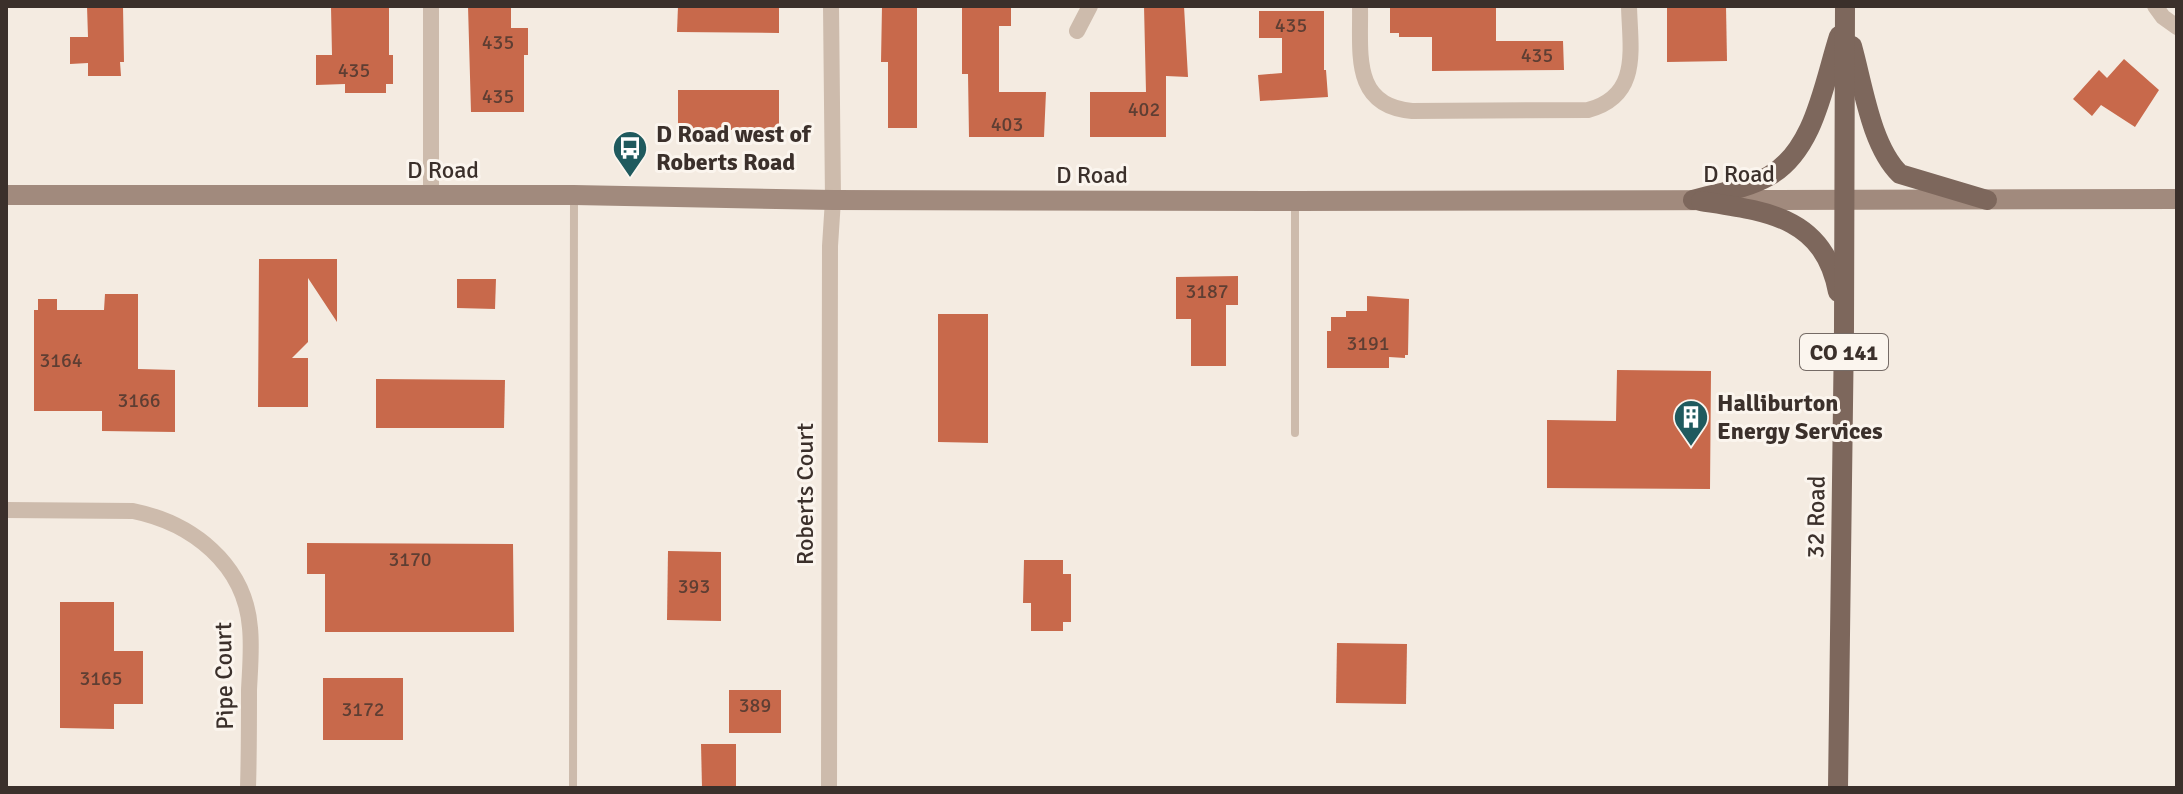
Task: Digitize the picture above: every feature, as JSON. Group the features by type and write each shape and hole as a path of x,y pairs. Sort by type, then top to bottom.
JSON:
{"main road":[{"name":"32 Road","path":"1838,788 1845,12"},
{"path":"1845,12 1880,144 1890,164 1900,174 1987,200"},
{"path":"1693,200 1754,183 1784,166 1809,129 1845,12"},
{"path":"1693,200 1775,214 1802,229 1827,259 1836,279 1844,328"}],"street":[{"path":"431,6 431,197"},
{"name":"Roberts Court","path":"829,788 830,246 833,200 831,6"},
{"path":"1077,31 1090,6"},
{"path":"1360,6 1361,69 1364,80 1378,99 1388,106 1412,111 1588,110 1599,107 1618,95 1628,76 1629,6"},
{"name":"D Road","path":"6,195 574,195 833,200 1295,201 2177,199"},
{"name":"Pipe Court","path":"6,510 113,510 153,515 190,532 219,557 240,590 250,627 248,788"}],"lane":[{"path":"573,788 574,195"},
{"path":"1295,201 1295,433"}],"building":[{"path":"87,6 123,6 124,62 120,62 121,76 88,76 88,63 70,64 70,37 88,37"},
{"path":"468,6 511,6 511,28 528,28 528,55 524,55 524,112 471,112"},
{"path":"678,6 779,6 779,33 677,32"},
{"path":"882,6 917,6 917,128 888,128 888,62 881,62"},
{"path":"962,6 1011,6 1011,26 999,26 999,92 1046,92 1044,137 969,137 968,74 962,74"},
{"path":"1144,6 1184,6 1188,77 1166,76 1166,137 1090,137 1090,92 1146,92"},
{"path":"1390,6 1496,6 1496,41 1563,41 1564,70 1432,71 1432,37 1399,37 1399,33 1390,33"},
{"path":"1667,6 1726,6 1727,61 1667,62"},
{"path":"331,7 389,7 389,55 393,55 393,84 386,84 386,93 345,93 345,84 316,85 316,55 332,55"},
{"path":"1259,11 1324,11 1324,70 1328,97 1260,101 1258,75 1282,73 1282,38 1259,38"},
{"path":"2124,59 2159,90 2135,127 2101,105 2092,116 2073,99 2099,70 2107,78"},
{"path":"678,90 779,90 779,130 678,130"},
{"path":"259,259 337,259 337,322 308,278 308,342 292,358 308,358 308,407 258,407"},
{"path":"1238,276 1238,305 1226,305 1226,366 1191,366 1191,319 1176,319 1176,277"},
{"path":"457,279 496,279 495,309 457,308"},
{"path":"105,294 138,294 138,369 175,370 175,432 102,431 102,411 34,411 34,310 38,310 38,299 57,299 57,310 104,310"},
{"path":"1367,296 1409,299 1408,355 1405,358 1389,357 1389,368 1327,368 1327,331 1331,331 1331,317 1346,317 1346,311 1367,311"},
{"path":"938,314 988,314 988,443 938,442"},
{"path":"1617,370 1711,371 1710,489 1547,488 1547,420 1616,421"},
{"path":"376,379 505,380 504,428 376,428"},
{"path":"307,543 513,544 514,632 325,632 325,574 307,574"},
{"path":"668,551 721,552 721,621 667,620"},
{"path":"1024,560 1063,560 1063,574 1071,574 1071,622 1063,622 1063,631 1031,631 1031,603 1023,603"},
{"path":"60,602 114,602 114,651 143,651 143,704 114,704 114,729 60,728"},
{"path":"1337,643 1407,644 1406,704 1336,703"},
{"path":"323,678 403,678 403,740 323,740"},
{"path":"729,690 781,690 781,733 729,733"},
{"path":"701,744 736,744 736,788 702,788"}],"place":[{"name":"D Road west of Roberts Road","path":"630,179"},
{"name":"Halliburton Energy Services","path":"1691,448"}]}
